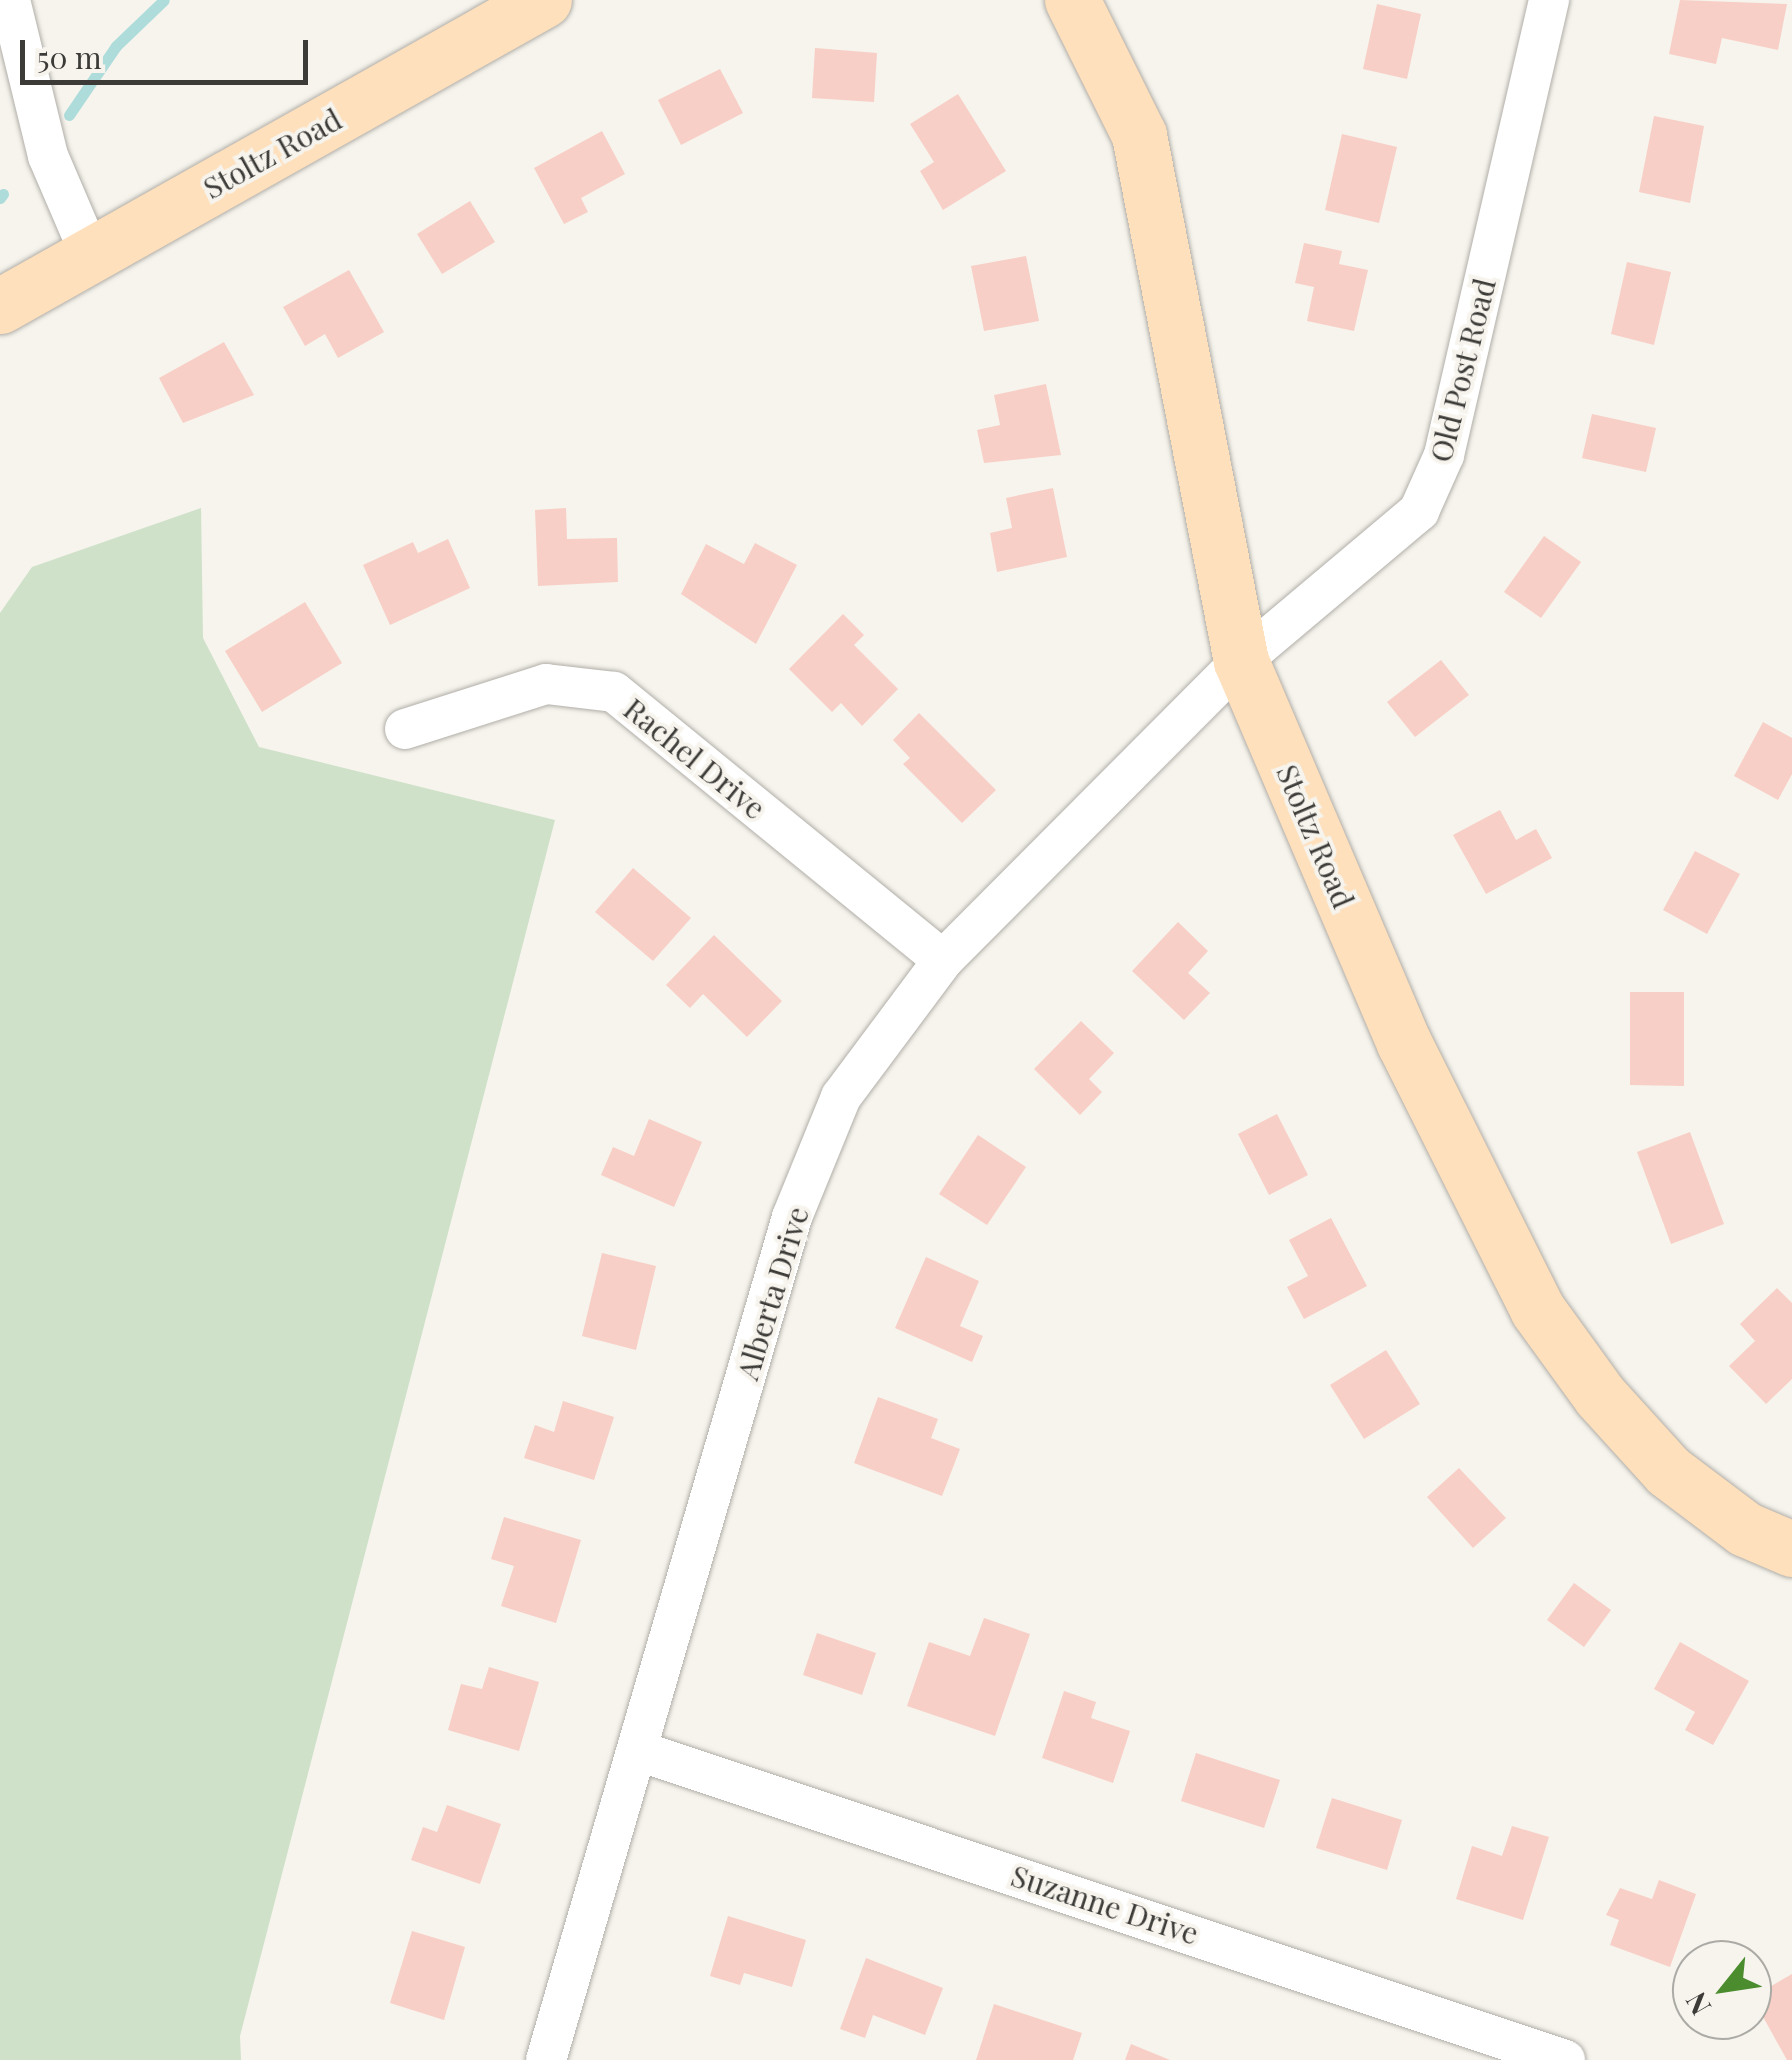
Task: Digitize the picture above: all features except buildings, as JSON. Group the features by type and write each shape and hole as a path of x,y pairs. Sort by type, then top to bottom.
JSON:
{"street":[{"path":"10,0 48,156 90,254"},
{"name":"Stoltz Road","path":"0,306 544,0"},
{"name":"Stoltz Road","path":"1072,0 1139,134 1241,661 1404,1043 1537,1310 1668,1471 1745,1529 1792,1549"},
{"name":"Old Post Road","path":"1241,661 1419,511 1444,456 1549,0"},
{"name":"Alberta Drive","path":"546,2060 642,1752 792,1217 842,1097 943,960 1241,661"},
{"name":"Rachel Drive","path":"405,729 546,684 614,692 943,960"},
{"name":"Suzanne Drive","path":"642,1752 1565,2060"}],"green space":[{"path":"201,508 203,638 259,747 555,820 240,2036 241,2060 0,2060 0,613 32,567"}],"waterway":[{"path":"69,115 116,46 164,0"},
{"path":"0,198 3,194"}]}
